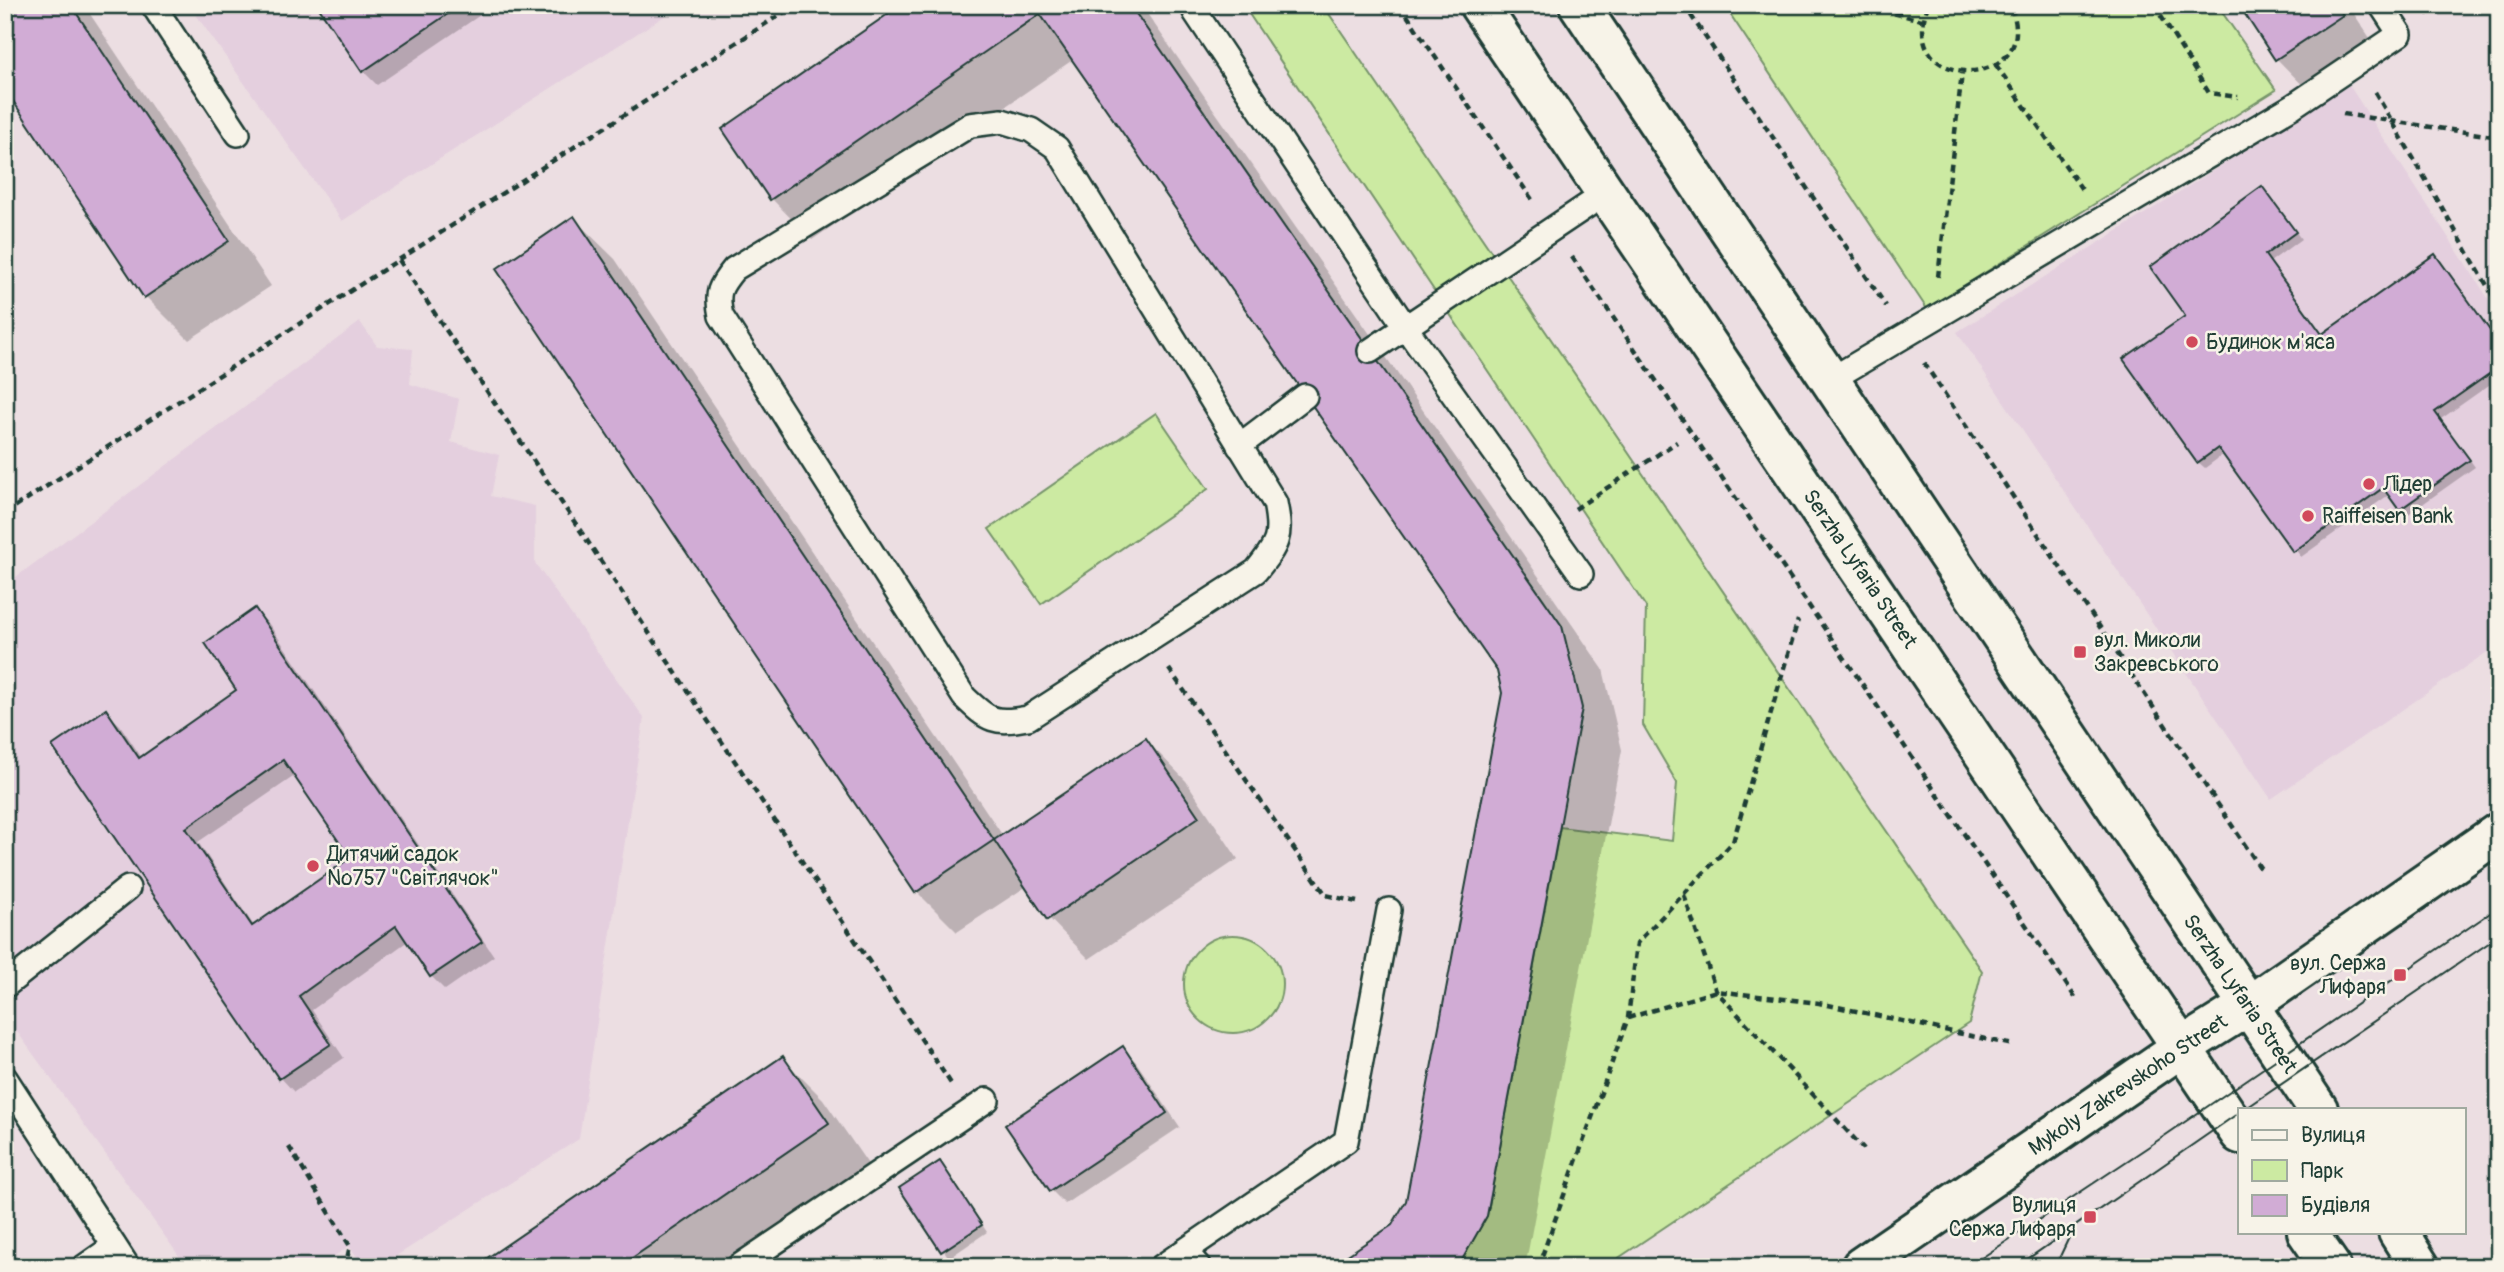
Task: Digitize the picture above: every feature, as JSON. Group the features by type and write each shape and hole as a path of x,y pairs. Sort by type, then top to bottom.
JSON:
{"street":[{"name":"Serzha Lyfaria Street","path":"1479,5 2238,1131"},
{"name":"Serzha Lyfaria Street","path":"1578,5 2040,690 2317,1108"},
{"name":"Mykoly Zakrevskoho Street","path":"1861,1267 2182,1047 2248,1006 2499,832"},
{"path":"2308,1234 2331,1267"},
{"path":"2399,1234 2420,1267"}],"lane":[{"path":"153,5 238,134"},
{"path":"1830,380 2293,106 2400,34 2381,5"},
{"path":"1195,12 1406,328 1581,574"},
{"path":"1002,121 1031,130 1057,148 1275,503 1280,527 1273,550 1256,571 1149,640 1028,718 1004,722 983,716 964,697 721,316 717,298 723,282 734,269 970,125 1002,121"},
{"path":"1370,351 1606,193"},
{"path":"1239,446 1305,396"},
{"path":"5,986 128,888"},
{"path":"1161,1267 1192,1259 1346,1141 1389,910"},
{"path":"5,1078 128,1267"},
{"path":"738,1267 978,1106"},
{"path":"84,1267 114,1245"}],"path":[{"path":"5,513 795,5"},
{"path":"1400,5 2077,1000"},
{"path":"1684,5 1913,330 2261,869"},
{"path":"1860,5 1922,20"},
{"path":"1928,5 1922,20 1924,38 1931,55 1945,66 1962,73 1980,72 1996,65 2009,51 2015,34 2010,5"},
{"path":"2359,61 2390,121 2499,306"},
{"path":"1996,65 2102,219"},
{"path":"1913,330 1937,285 1962,73"},
{"path":"399,260 978,1106"},
{"path":"1548,527 1677,442"},
{"path":"1538,1267 1628,1018 1637,943 1733,842 1798,620"},
{"path":"1149,640 1326,895 1389,910"},
{"path":"1684,895 1716,991 1864,1149"},
{"path":"1628,1018 1716,991 1819,1003 2013,1045"},
{"path":"289,1147 350,1246 345,1267"}],"shaded area":[{"path":"189,5 682,5 342,221"},
{"path":"2349,85 2499,315 2499,644 2271,799 1957,332"},
{"name":"Дитячий садок №757 \"Світлячок\"","path":"360,322 377,346 413,349 410,384 459,399 451,442 499,455 491,496 535,506 535,563 644,718 579,1139 379,1267 365,1267 349,1246 319,1267 187,1267 5,1015 5,585"}],"green space":[{"path":"1243,5 1323,5 1982,971 1969,1023 1605,1267 1458,1267 1487,1216 1560,827 1672,841 1677,783 1643,725 1646,607"},
{"path":"1724,5 2217,5 2276,90 1927,309"},
{"path":"1156,413 1208,489 1041,604 989,529"},
{"path":"1233,935 1252,939 1267,950 1278,965 1282,984 1278,1003 1267,1018 1252,1029 1233,1033 1214,1029 1199,1018 1188,1003 1184,984 1188,965 1199,950 1214,939"}],"building":[{"path":"5,5 71,5 229,241 144,298 5,89"},
{"path":"317,5 461,5 362,72"},
{"path":"901,5 1130,5 1562,626 1582,708 1487,1216 1458,1267 1330,1267 1392,1225 1406,1201 1502,693 1497,671 1040,14 770,200 722,129"},
{"path":"2239,5 2336,5 2343,15 2275,60"},
{"path":"2262,186 2296,232 2265,255 2322,334 2435,254 2499,343 2499,367 2435,412 2470,460 2399,510 2383,488 2293,552 2218,448 2197,463 2123,359 2185,316 2150,267"},
{"path":"574,216 994,840 915,893 496,269"},
{"path":"255,608 482,942 430,977 396,926 299,996 331,1044 279,1079 52,746 106,709 139,758 236,690 205,643","holes":["283,760 350,858 252,926 186,828"]},
{"path":"1146,738 1199,817 1047,920 994,840"},
{"path":"1123,1046 1167,1113 1050,1191 1005,1125"},
{"path":"783,1056 829,1123 619,1267 474,1267"},
{"path":"940,1161 982,1225 941,1252 899,1188"}],"tram line":[{"path":"1968,1267 2499,907"},
{"path":"2246,1108 2499,936"},
{"path":"2016,1267 2238,1113"},
{"path":"2055,1267 2073,1229"}],"place":[{"name":"Будинок м'яса","path":"2192,342"},
{"name":"Лідер","path":"2369,484"},
{"name":"Raiffeisen Bank","path":"2308,516"},
{"name":"вул. Миколи Закревського","path":"2080,652"},
{"name":"Дитячий садок №757 \"Світлячок\"","path":"313,866"},
{"name":"вул. Сержа Лифаря","path":"2400,975"},
{"name":"Вулиця Сержа Лифаря","path":"2090,1217"}]}
